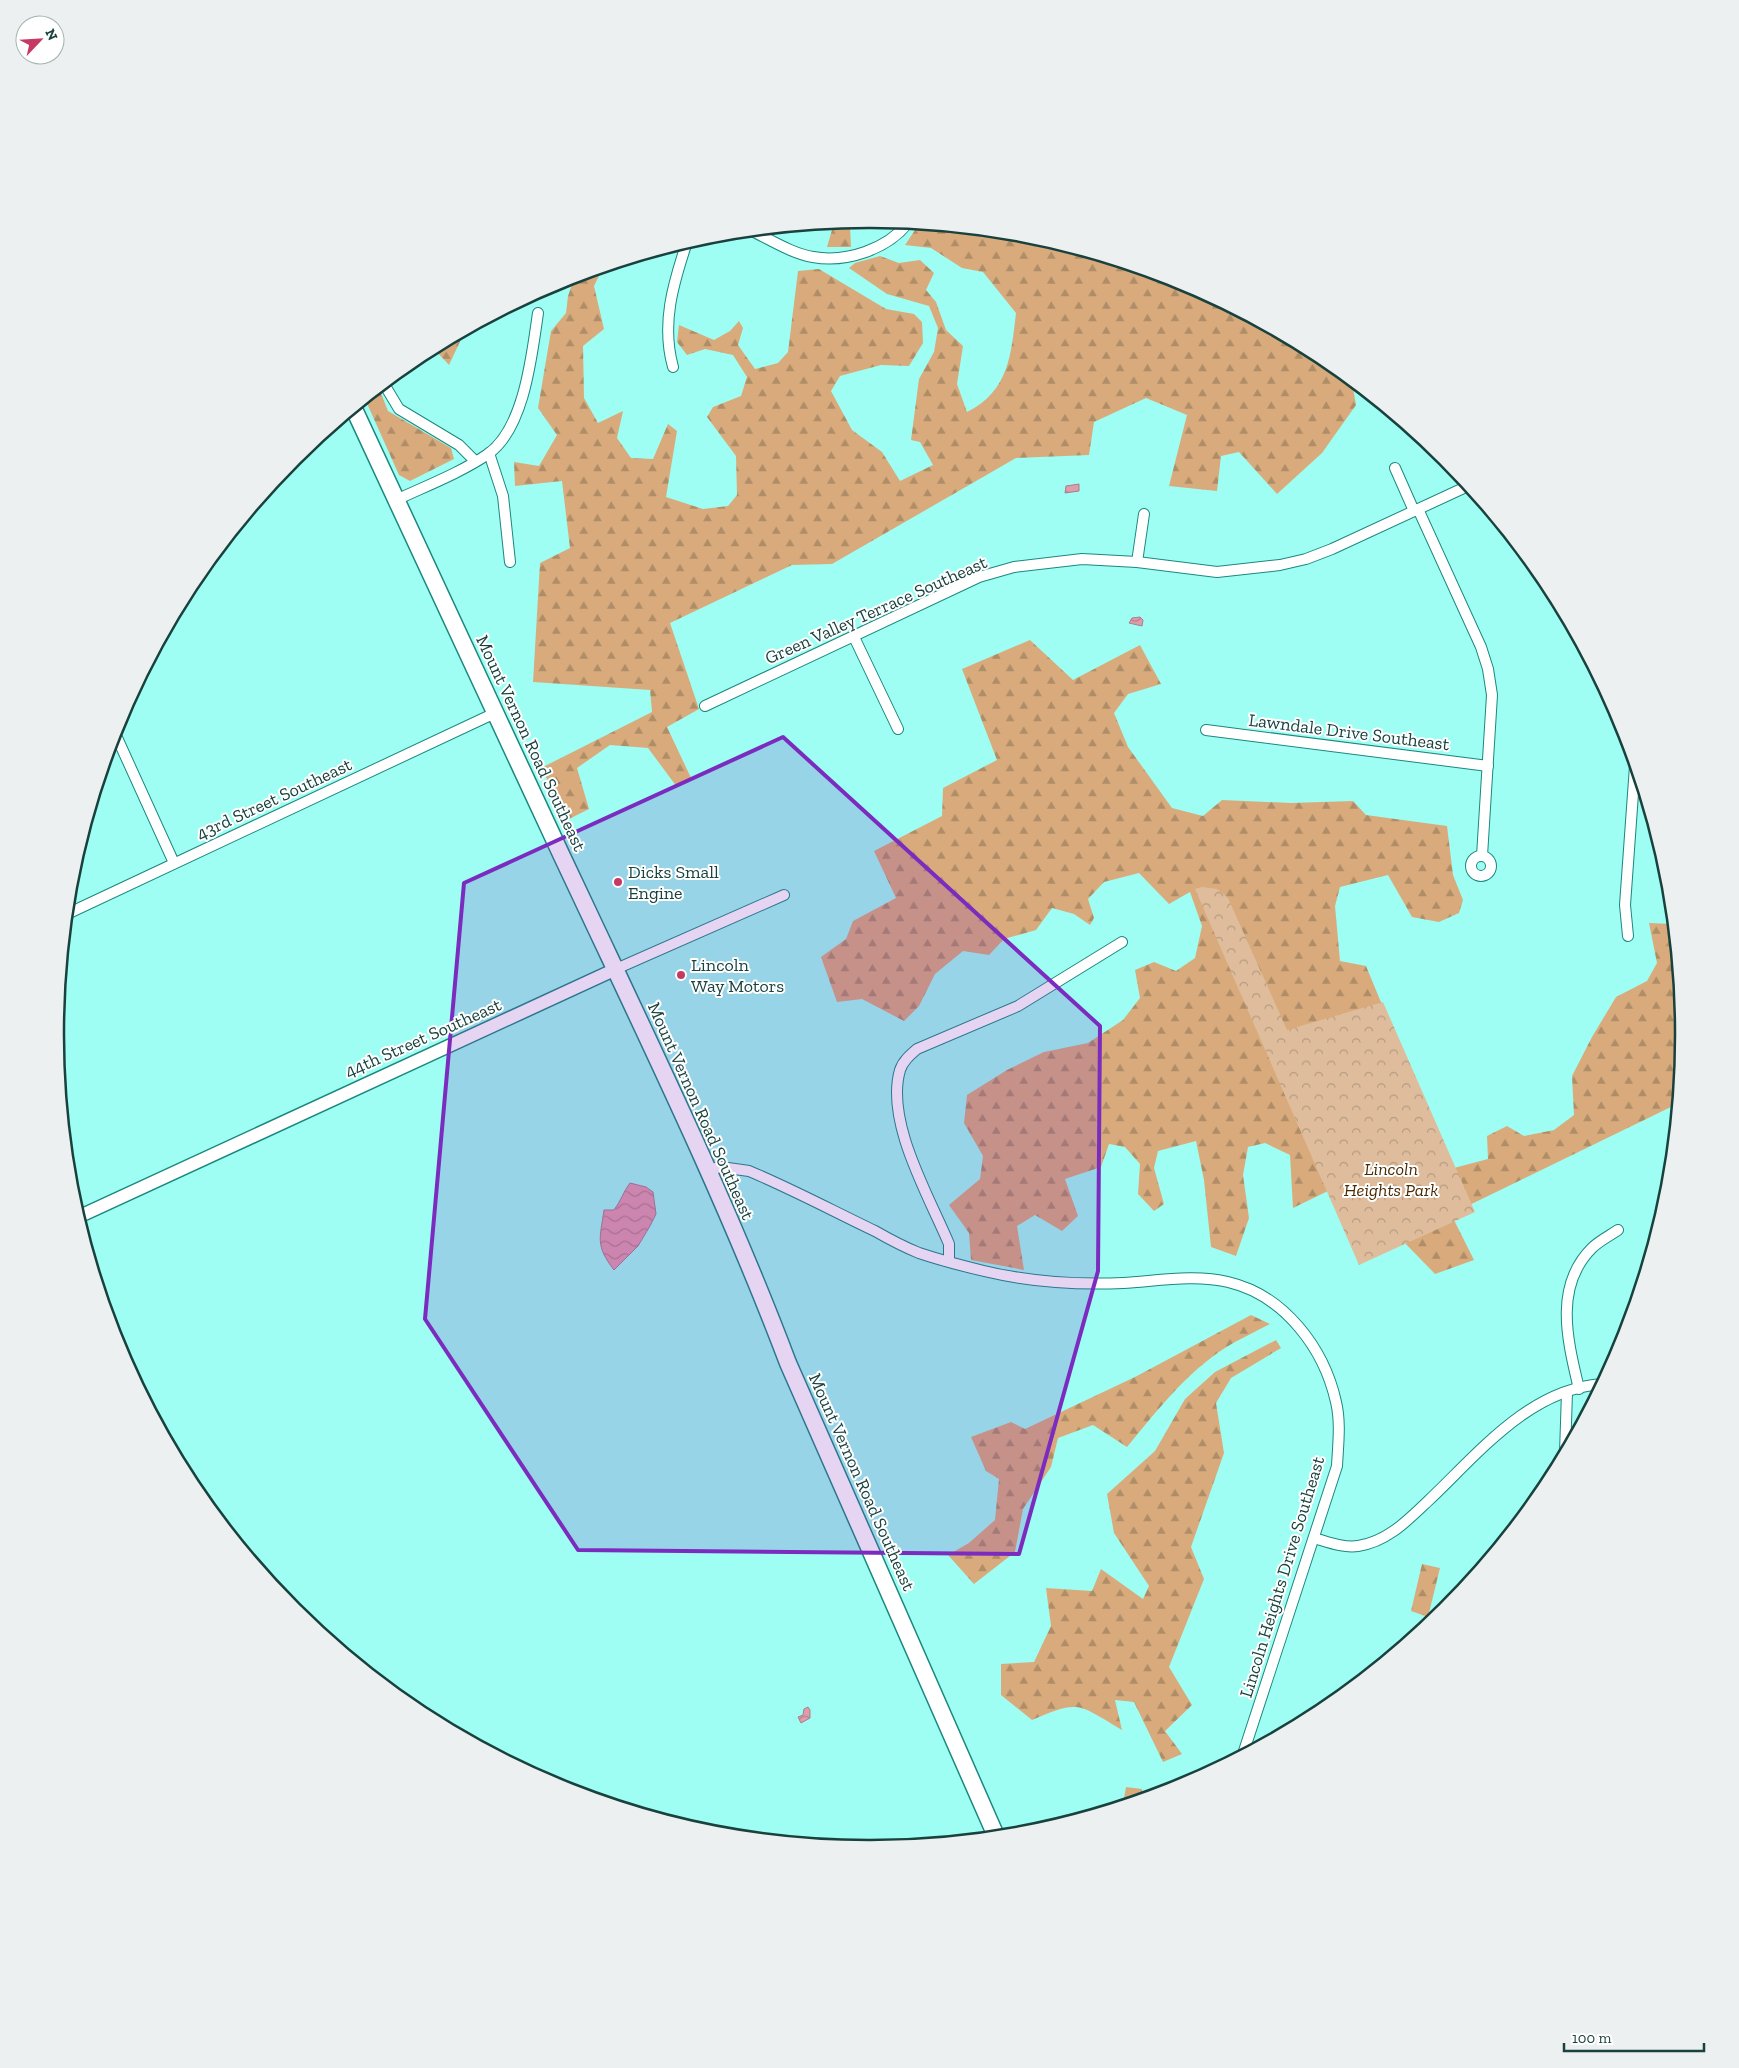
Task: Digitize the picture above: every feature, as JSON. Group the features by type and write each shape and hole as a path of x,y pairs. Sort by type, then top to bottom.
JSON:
{"main road":[{"name":"Mount Vernon Road Southeast","path":"356,413 616,969 706,1170 768,1312 788,1363 993,1830"}],"street":[{"path":"762,235 812,257 835,258 865,252 890,241 902,229"},
{"path":"673,367 668,348 667,328 670,302 685,250"},
{"path":"396,500 489,453 508,430 521,401 529,370 538,313"},
{"path":"387,389 398,408 459,445 474,460"},
{"path":"489,453 503,496 510,562"},
{"path":"1394,468 1481,647 1488,669 1492,695 1482,856"},
{"name":"Green Valley Terrace Southeast","path":"705,706 979,577 1014,567 1082,559 1137,562 1217,572 1280,565 1306,559 1332,549 1462,489"},
{"path":"1137,562 1144,514"},
{"path":"854,637 898,729"},
{"name":"43rd Street Southeast","path":"74,911 495,712"},
{"name":"Lawndale Drive Southeast","path":"1206,730 1488,766"},
{"path":"119,743 174,863"},
{"path":"1628,936 1625,905 1634,781"},
{"name":"44th Street Southeast","path":"84,1214 616,969 784,895"},
{"path":"949,1261 949,1244 900,1125 896,1095 900,1068 917,1049 1018,1006 1122,942"},
{"name":"Lincoln Heights Drive Southeast","path":"706,1170 721,1167 749,1171 918,1253 985,1271 1049,1282 1097,1284 1213,1280 1229,1282 1252,1290 1275,1304 1296,1323 1313,1347 1328,1375 1336,1403 1339,1434 1337,1466 1245,1746"},
{"path":"1579,1389 1567,1334 1566,1301 1574,1274 1592,1248 1618,1230"},
{"path":"1314,1538 1332,1543 1356,1546 1382,1538 1408,1520 1530,1408 1567,1392 1594,1386"},
{"path":"1565,1440 1567,1392"}],"highlighted area":[{"path":"783,737 1100,1026 1098,1271 1019,1554 578,1550 425,1319 464,883"}],"green space":[{"path":"832,229 850,229 851,247 827,247"},
{"path":"915,230 975,235 1027,244 1078,256 1128,271 1226,311 1272,336 1317,364 1353,390 1356,405 1322,453 1277,494 1239,452 1221,456 1217,491 1169,486 1187,415 1146,398 1094,422 1089,455 1016,458 832,564 792,565 670,623 699,709 667,727 692,780 677,787 648,748 610,745 577,768 589,809 569,819 541,768 652,712 650,690 533,682 540,563 570,548 562,481 515,486 514,462 539,466 557,435 538,408 551,331 566,313 571,286 599,275 594,286 604,329 583,346 584,398 598,423 623,411 617,438 631,458 653,459 668,424 677,431 666,497 703,509 728,506 737,495 736,456 707,417 713,407 741,396 747,377 733,355 705,349 687,355 677,342 679,325 714,340 730,331 739,321 743,328 738,345 755,369 778,363 788,352 798,271 819,269 886,309 914,314 922,322 923,343 909,366 881,365 840,376 831,391 852,430 882,452 900,481 933,465 920,442 911,440 919,379 934,352 938,328 929,306 887,294 849,268 855,263 880,256 899,263 920,260 934,273 926,290 936,302 946,330 963,346 957,384 967,412 992,394 1000,383 1009,357 1016,313 983,272 962,268 931,248 905,245"},
{"path":"461,340 449,365 438,354"},
{"path":"381,393 388,411 451,448 454,459 410,481 399,475 367,404"},
{"path":"1030,640 1073,680 1140,645 1161,684 1128,694 1114,713 1128,747 1172,808 1203,816 1222,800 1291,803 1353,801 1366,815 1447,826 1453,875 1463,900 1459,913 1439,922 1412,917 1388,875 1340,887 1335,906 1340,961 1366,966 1450,1169 1488,1159 1487,1136 1507,1126 1524,1136 1554,1130 1574,1115 1572,1076 1592,1037 1616,997 1647,981 1657,963 1649,923 1667,924 1668,929 1674,981 1675,1034 1672,1107 1451,1214 1474,1260 1435,1274 1400,1238 1332,1189 1293,1208 1290,1155 1265,1143 1248,1147 1243,1175 1249,1218 1236,1256 1211,1247 1204,1180 1196,1141 1158,1151 1154,1168 1164,1204 1154,1211 1138,1194 1140,1164 1125,1147 1109,1144 1101,1167 1065,1179 1078,1216 1062,1231 1035,1215 1017,1226 1024,1270 971,1260 969,1233 949,1205 980,1179 983,1156 964,1123 967,1095 1007,1070 1044,1052 1088,1043 1123,1020 1140,998 1135,970 1154,962 1176,971 1195,958 1202,926 1190,892 1169,904 1139,873 1104,882 1088,899 1094,918 1090,925 1074,914 1052,908 1036,930 1004,939 989,955 963,951 935,974 919,1006 904,1021 862,999 837,1002 821,957 846,939 853,921 896,898 874,851 942,816 943,788 997,760 962,669"},
{"name":"Lincoln Heights Park","path":"1202,887 1217,889 1228,898 1287,1030 1383,1002 1475,1212 1359,1265 1195,889"},
{"path":"1251,1315 1270,1324 1225,1348 1197,1369 1172,1394 1127,1447 1093,1425 1058,1438 1051,1467 1023,1509 1015,1552 974,1584 948,1555 969,1543 995,1520 999,1479 986,1471 971,1437 1011,1422 1025,1429 1135,1377"},
{"path":"1276,1340 1281,1348 1231,1378 1216,1403 1224,1453 1191,1547 1204,1579 1169,1667 1192,1705 1165,1731 1182,1754 1163,1762 1134,1702 1115,1700 1122,1730 1087,1710 1078,1707 1060,1709 1032,1720 1001,1695 1001,1664 1034,1662 1051,1626 1046,1588 1092,1591 1101,1569 1143,1599 1149,1586 1114,1533 1107,1494 1155,1451 1185,1399 1215,1372"},
{"path":"1422,1564 1440,1568 1429,1614 1426,1616 1411,1611"},
{"path":"1126,1787 1142,1789 1142,1792 1124,1798"}],"water":[{"path":"1079,484 1079,491 1065,493 1066,486"},
{"path":"1140,617 1143,620 1142,626 1129,623 1132,618"},
{"path":"630,1183 646,1187 653,1192 656,1214 638,1246 614,1270 601,1248 600,1242 604,1210 614,1210"},
{"path":"808,1707 810,1718 801,1723 798,1717 803,1715 804,1709"}],"place":[{"name":"Dicks Small Engine","path":"618,882"},
{"name":"Lincoln Way Motors","path":"681,975"}]}
